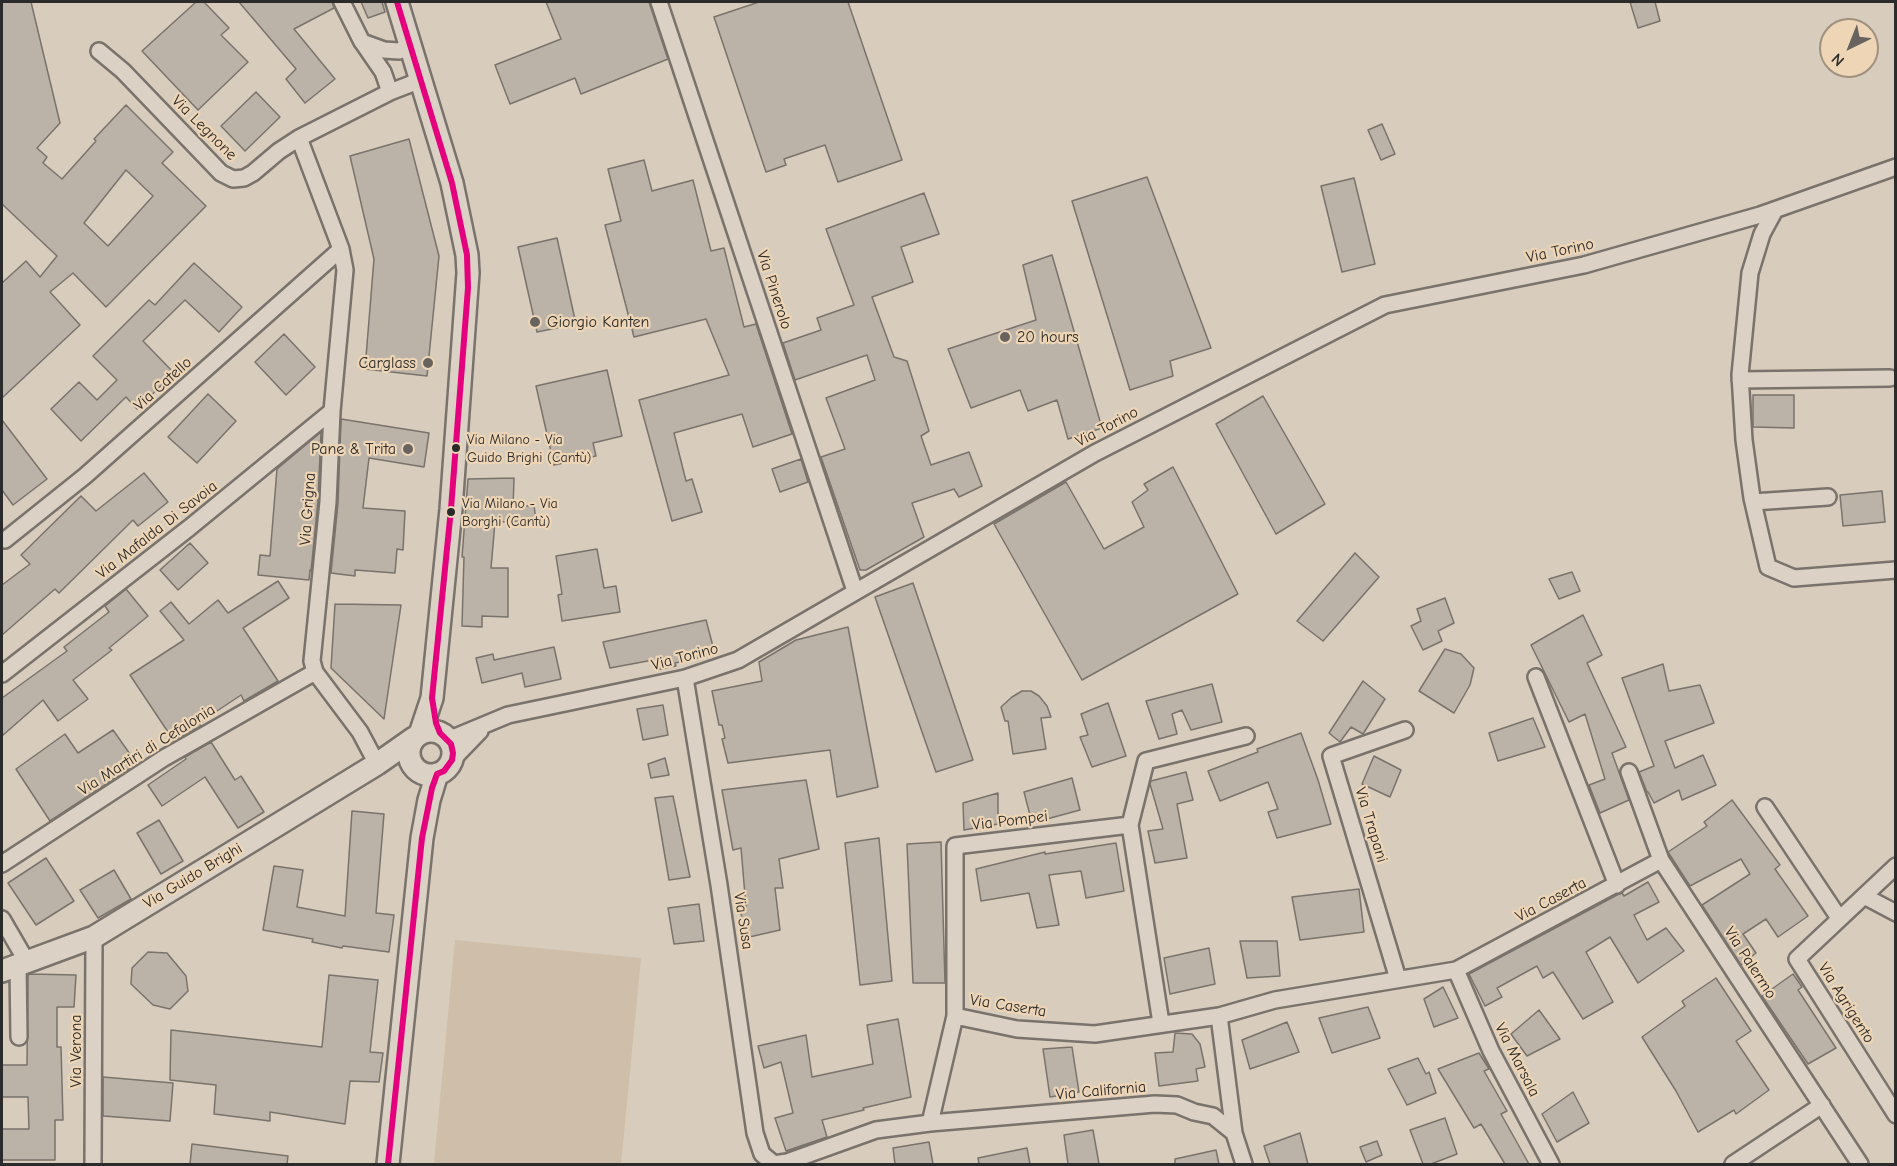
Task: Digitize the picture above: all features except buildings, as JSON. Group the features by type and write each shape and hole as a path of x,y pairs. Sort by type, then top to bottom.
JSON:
{"main road":[{"path":"388,1164 422,838 435,746 432,698 451,509 468,273 452,183 397,2"},
{"path":"422,838 420,791 409,750 435,746"},
{"name":"Via Guido Brighi","path":"16,966 94,937 376,764 435,746"},
{"name":"Via Guido Brighi","path":"376,764 393,760 413,765 423,773 435,746"}],"street":[{"path":"342,2 362,42 383,72 390,93"},
{"name":"Via Pinerolo","path":"659,2 855,591"},
{"path":"362,42 374,48 391,51 410,48"},
{"name":"Via Legnone","path":"99,51 123,71 227,177 244,178 300,138 421,80"},
{"name":"Via Grigna","path":"300,138 341,249 345,270 332,411 328,502 312,661 315,672"},
{"name":"Via Torino","path":"435,746 492,721 528,710 685,678 752,653 1095,453 1385,305 1584,265 1760,215 1896,167"},
{"path":"1775,210 1762,234 1750,273 1740,381 1744,440 1753,502 1768,567 1794,578 1896,570"},
{"name":"Via Catello","path":"5,540 85,476 341,249"},
{"path":"1740,381 1890,378"},
{"name":"Via Mafalda Di Savoia","path":"2,674 189,528 332,411"},
{"path":"1753,502 1828,497"},
{"path":"315,672 360,732 376,764"},
{"name":"Via Martiri di Cefalonia","path":"2,864 164,759 315,672"},
{"path":"1536,677 1617,885"},
{"name":"Via Susa","path":"685,678 721,896 755,1133 762,1154 774,1164"},
{"name":"Via Torino","path":"435,746 468,741 492,721"},
{"name":"Via Trapani","path":"1398,979 1331,756 1404,730"},
{"path":"1161,1023 1130,825 1146,760 1246,735"},
{"name":"Via Palermo","path":"1629,772 1661,860 1860,1164"},
{"path":"1765,807 1839,918"},
{"name":"Via Pompei","path":"955,1016 955,846 1130,825"},
{"name":"Via Caserta","path":"930,1124 955,1016 1017,1029 1095,1034 1219,1016 1275,1000 1456,970 1661,860"},
{"name":"Via Agrigento","path":"1896,866 1797,959 1896,1115"},
{"path":"1864,896 1896,913"},
{"path":"2,919 16,966 19,1037"},
{"name":"Via Verona","path":"93,1164 94,937"},
{"name":"Via Marsala","path":"1456,970 1491,1051 1551,1164"},
{"path":"1219,1016 1234,1133 1244,1164"},
{"name":"Via California","path":"930,1124 1155,1104 1177,1105 1213,1116 1234,1133"},
{"path":"1733,1164 1822,1105"},
{"path":"774,1164 787,1162 876,1130 930,1124"}],"shaded area":[{"path":"455,940 641,958 621,1164 434,1164"}],"transit line":[{"path":"388,1164 422,838 437,774 444,771 452,760 453,753 451,744 440,733 436,723 432,698 451,509 468,288 467,255 452,183 397,2"}],"place":[{"name":"Giorgio Kanten","path":"535,322"},
{"name":"20 hours","path":"1005,337"},
{"name":"Carglass","path":"428,363"},
{"name":"Via Milano - Via Guido Brighi (Cantù)","path":"456,448"},
{"name":"Pane & Trita","path":"408,449"},
{"name":"Via Milano - Via Borghi (Cantù)","path":"451,512"}]}
